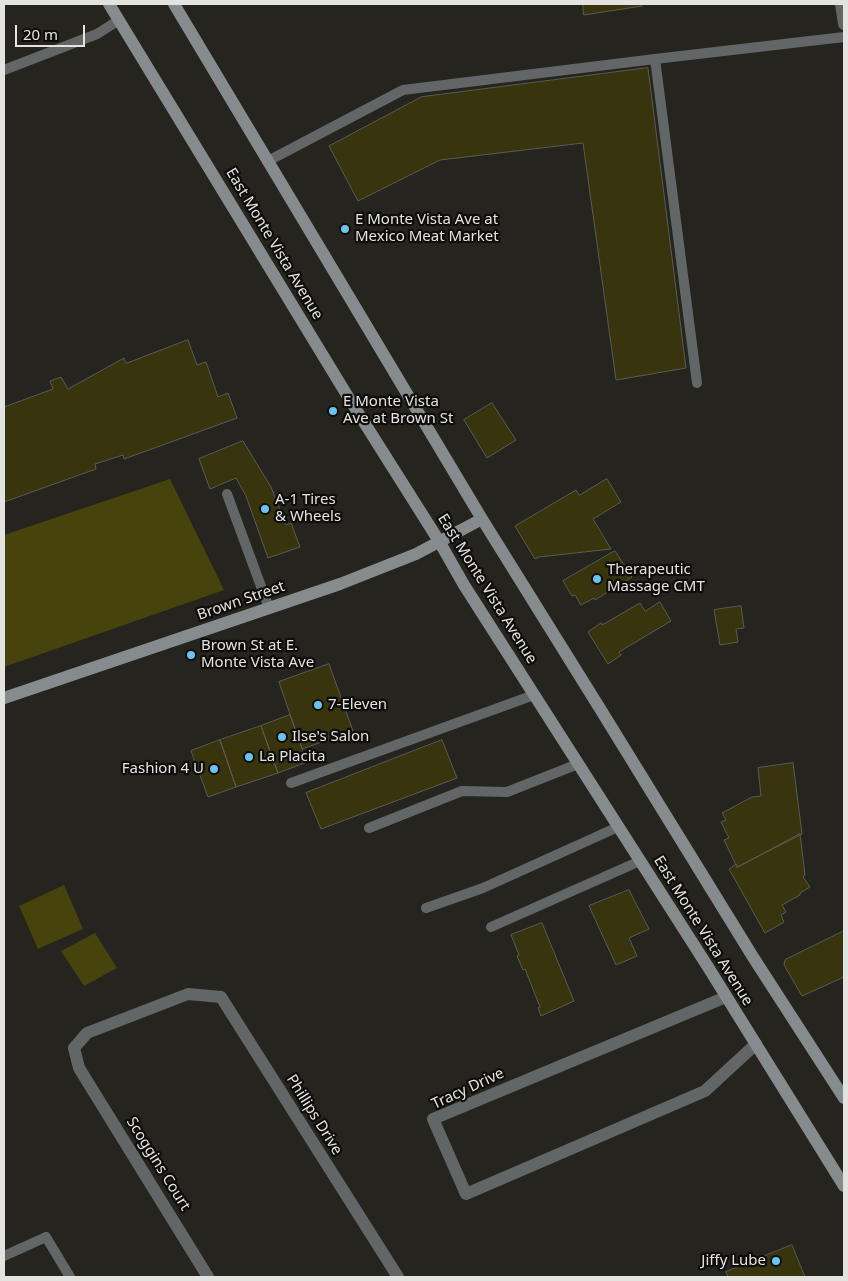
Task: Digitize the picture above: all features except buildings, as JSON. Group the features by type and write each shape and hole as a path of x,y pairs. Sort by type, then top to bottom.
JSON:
{"main road":[{"name":"East Monte Vista Avenue","path":"109,4 335,376 439,541 464,585 756,1044 844,1186"},
{"name":"East Monte Vista Avenue","path":"174,4 482,519 752,957 844,1098"},
{"name":"Brown Street","path":"4,698 340,584 416,554 482,519"}],"street":[{"path":"841,4 844,24"},
{"name":"Scoggins Court","path":"188,994 86,1033 74,1048 79,1068 208,1277"},
{"name":"Phillips Drive","path":"188,994 220,997 398,1277"},
{"name":"Tracy Drive","path":"726,998 433,1119 466,1194 706,1091 756,1044"}],"lane":[{"path":"4,70 97,34 119,20"},
{"path":"268,161 403,90 844,37"},
{"path":"655,59 697,383"},
{"path":"227,494 269,608"},
{"path":"291,783 534,695"},
{"path":"369,828 462,791 507,792 578,764"},
{"path":"426,908 483,888 618,827"},
{"path":"491,927 640,861"},
{"path":"4,1256 46,1237 70,1277"}],"shaded area":[{"path":"170,479 224,590 4,667 4,535"},
{"path":"64,885 83,929 38,949 19,906"},
{"path":"95,933 117,968 84,986 61,951"}],"place":[{"name":"E Monte Vista Ave at Mexico Meat Market","path":"345,229"},
{"name":"E Monte Vista Ave at Brown St","path":"333,411"},
{"name":"A-1 Tires & Wheels","path":"265,509"},
{"name":"Therapeutic Massage CMT","path":"597,579"},
{"name":"Brown St at E. Monte Vista Ave","path":"191,655"},
{"name":"7-Eleven","path":"318,705"},
{"name":"Ilse's Salon","path":"282,737"},
{"name":"La Placita","path":"249,757"},
{"name":"Fashion 4 U","path":"214,769"},
{"name":"Jiffy Lube","path":"776,1261"}]}
